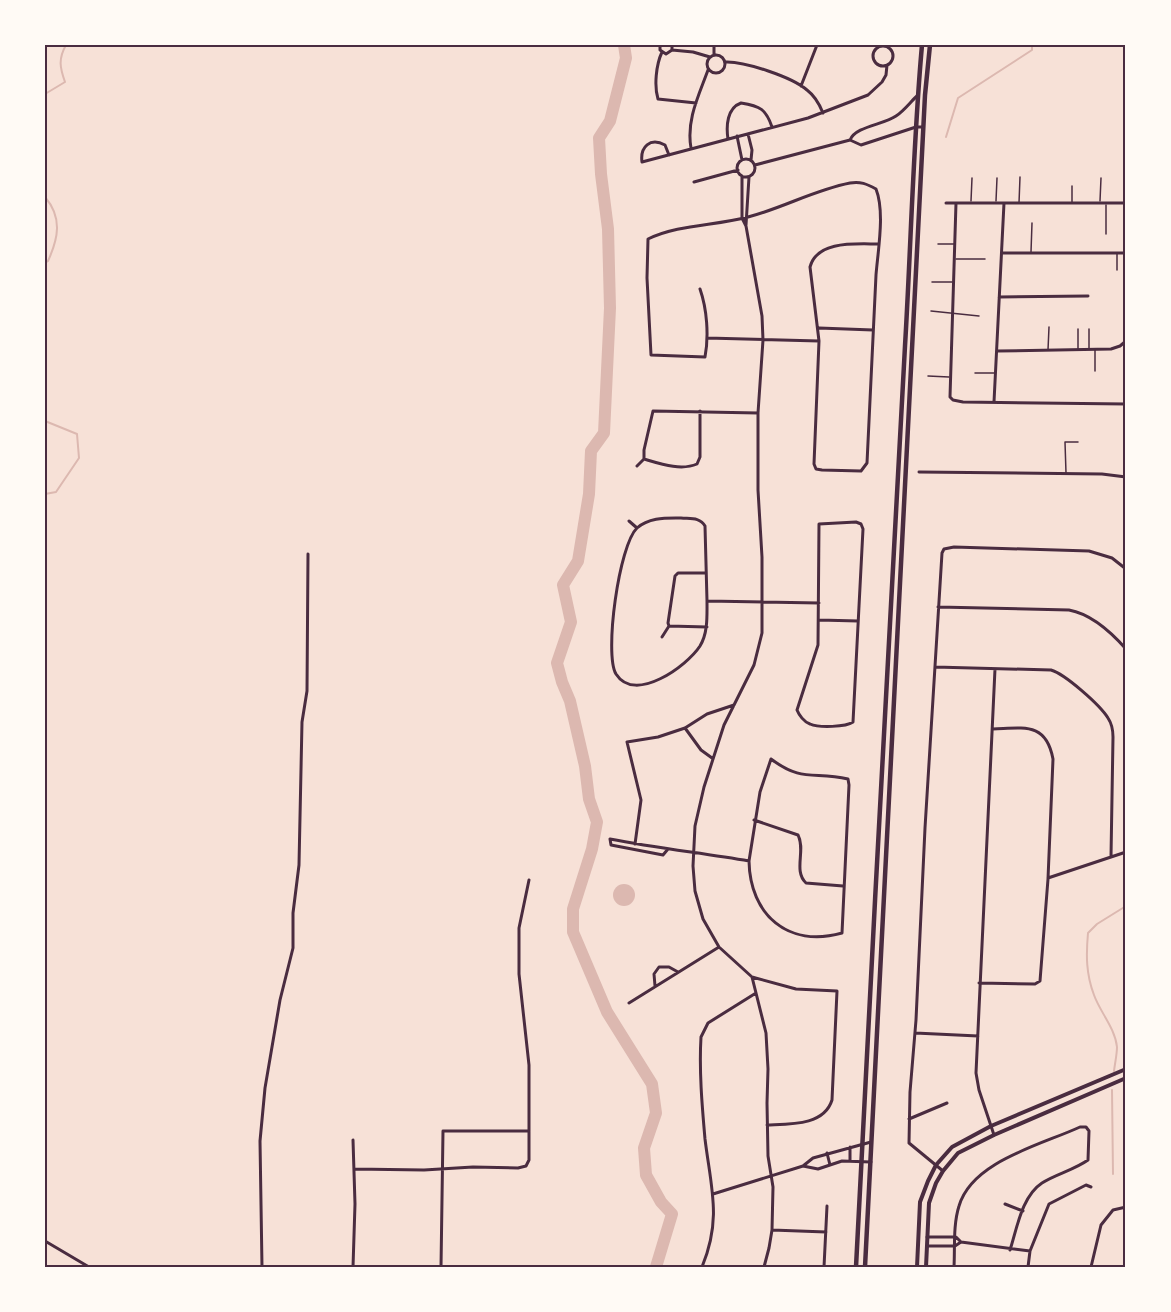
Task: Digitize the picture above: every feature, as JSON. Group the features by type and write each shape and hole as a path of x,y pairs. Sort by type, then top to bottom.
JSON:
{"main road":[{"path":"856,1267 911,247 917,95 922,45"},
{"path":"865,1267 930,45"},
{"path":"897,475 906,475"}],"street":[{"path":"660,45 662,52 658,60 656,92 658,99 696,103"},
{"path":"672,45 672,50"},
{"path":"691,148 690,125 714,45"},
{"path":"801,86 817,45"},
{"path":"669,155 665,145 653,141 643,148 642,162 669,155 691,148 824,113 868,95 882,82 886,75 887,65 893,60 893,52 887,46 879,47 875,51 874,58 879,64 887,65"},
{"path":"662,52 666,54 672,50 721,56 725,62 724,69 718,73 708,69"},
{"path":"725,62 738,63 801,86 817,100 824,113"},
{"path":"850,140 857,130 876,126 897,115 917,95 926,95"},
{"path":"728,139 728,122 734,107 741,103 768,113 772,127"},
{"path":"755,165 850,140 861,145 916,127 925,127"},
{"path":"746,226 750,177 755,172 748,134"},
{"path":"737,136 742,160"},
{"path":"751,160 742,160 738,164 738,170 742,176 742,218 746,226 762,316 763,340 758,412 758,490 763,601 760,647 712,758 698,810 693,876 699,907 719,947 752,977 796,989 837,990 832,1100 829,1109 817,1118 798,1123 767,1125"},
{"path":"694,182 738,170"},
{"path":"742,176 750,177"},
{"path":"700,289 705,308 707,338 705,357 651,356 648,239 691,226 748,217 809,194 858,182 876,189 879,195 878,244 867,463 861,471 822,470 816,469 814,464 819,328 810,267 812,261 832,246 878,244"},
{"path":"946,203 1126,203"},
{"path":"956,203 949,377 949,394 953,400 994,403 1126,404"},
{"path":"994,403 1004,203"},
{"path":"1002,253 1126,253"},
{"path":"999,297 1088,296"},
{"path":"819,328 873,330"},
{"path":"707,338 819,341"},
{"path":"997,351 1115,348 1126,341"},
{"path":"637,466 644,459 653,411 758,412"},
{"path":"644,459 671,466 697,464 700,457 700,411"},
{"path":"919,472 1126,477"},
{"path":"663,518 702,521 705,526 706,573 706,627 701,644 693,654 667,676 650,683 629,684 620,679 612,665 611,644 615,598 626,547 637,528 645,522 663,518"},
{"path":"629,521 637,528"},
{"path":"856,522 861,524 863,529 853,722 847,727 810,724 799,716 797,710 818,645 819,603 819,524 856,522"},
{"path":"943,1171 909,1143 940,558 944,549 954,547 1089,551 1112,558 1126,569"},
{"path":"262,1267 261,1141 265,1088 280,1000 293,948 293,913 299,865 302,722 307,691 308,554"},
{"path":"662,637 669,626 668,617 675,576 678,573 706,573"},
{"path":"707,601 819,603"},
{"path":"938,607 1080,612 1091,618 1126,649"},
{"path":"819,620 858,621"},
{"path":"669,626 706,627"},
{"path":"1122,644 1126,640"},
{"path":"935,667 1058,672 1107,717 1113,736 1111,857"},
{"path":"994,1135 977,1082 979,983 995,669"},
{"path":"635,844 641,800 627,742 658,737 685,728 707,714 734,705"},
{"path":"685,728 701,750 712,758"},
{"path":"979,983 1035,984 1040,981 1048,879 1053,759 1051,748 1041,733 1032,729 993,729"},
{"path":"771,759 784,769 804,776 848,779 842,933 827,937 799,935 772,921 763,910 751,885 749,861 760,792 771,759"},
{"path":"754,820 798,835 801,840 800,874 806,883 843,886"},
{"path":"668,849 663,855 610,844 610,839 749,861"},
{"path":"1048,879 1126,852"},
{"path":"354,1169 424,1170 526,1166 529,1160 529,1065 519,974 519,928 529,880"},
{"path":"629,1003 719,947"},
{"path":"656,986 654,974 659,967 669,967 678,972"},
{"path":"752,977 766,1033 767,1052 767,1125 768,1156 772,1175 772,1230 764,1267"},
{"path":"702,1267 714,1229 705,1133 701,1037 708,1023 756,993"},
{"path":"915,1033 978,1036"},
{"path":"917,1267 920,1202 927,1181 952,1147 991,1126 1126,1069"},
{"path":"917,1261 926,1264 929,1203 936,1184 943,1171 958,1154 994,1135 1126,1078"},
{"path":"909,1119 946,1103"},
{"path":"954,1267 959,1206 963,1194 976,1178 1009,1157 1080,1128 1088,1129 1088,1160 1039,1186 1031,1193 1011,1250"},
{"path":"441,1267 442,1131 529,1131"},
{"path":"353,1140 353,1267"},
{"path":"712,1194 803,1166 813,1158 827,1153 872,1142"},
{"path":"850,1147 850,1161"},
{"path":"827,1153 830,1165"},
{"path":"803,1166 818,1169 850,1161 871,1162"},
{"path":"1028,1267 1030,1251 1049,1204 1086,1185 1091,1187"},
{"path":"1005,1204 1023,1211"},
{"path":"824,1267 827,1206"},
{"path":"1091,1267 1101,1225 1113,1210 1126,1207"},
{"path":"772,1230 826,1232"},
{"path":"927,1237 956,1237 961,1242"},
{"path":"45,1241 89,1267"},
{"path":"927,1246 955,1246 961,1242 1030,1251"}],"lane":[{"path":"1019,203 1020,177"},
{"path":"970,203 972,178"},
{"path":"996,203 997,178"},
{"path":"1100,203 1101,178"},
{"path":"1072,186 1072,203"},
{"path":"1106,203 1106,234"},
{"path":"1031,253 1032,223"},
{"path":"938,244 954,244"},
{"path":"1117,253 1117,270"},
{"path":"954,259 985,259"},
{"path":"932,282 953,282"},
{"path":"931,311 978,316"},
{"path":"1048,350 1049,327"},
{"path":"1078,329 1078,350"},
{"path":"1089,329 1089,349"},
{"path":"1095,349 1095,371"},
{"path":"975,373 995,373"},
{"path":"928,376 949,377"},
{"path":"1066,474 1065,442 1078,442"}],"shaded area":[{"path":"624,884 632,887 635,895 632,903 624,906 616,903 613,895 616,887"}],"waterway":[{"path":"45,94 65,82 61,63 66,45"},
{"path":"624,45 626,58 610,121 599,138 608,229 610,308 604,433 591,451 589,494 578,561 563,585 571,622 557,663 570,701 585,766 589,799 597,822 592,849 573,909 573,932 607,1012 652,1084 656,1113 644,1148 646,1175 661,1202 672,1214 656,1267"},
{"path":"946,137 958,98 1032,50 1032,45"},
{"path":"45,197 51,205 57,229 51,253 45,263"},
{"path":"45,421 77,434 79,458 56,492 45,494"},
{"path":"1114,1071 1116,1040 1091,987 1087,964 1087,941 1088,933 1097,924 1126,906"},
{"path":"1112,1090 1113,1174"}]}
